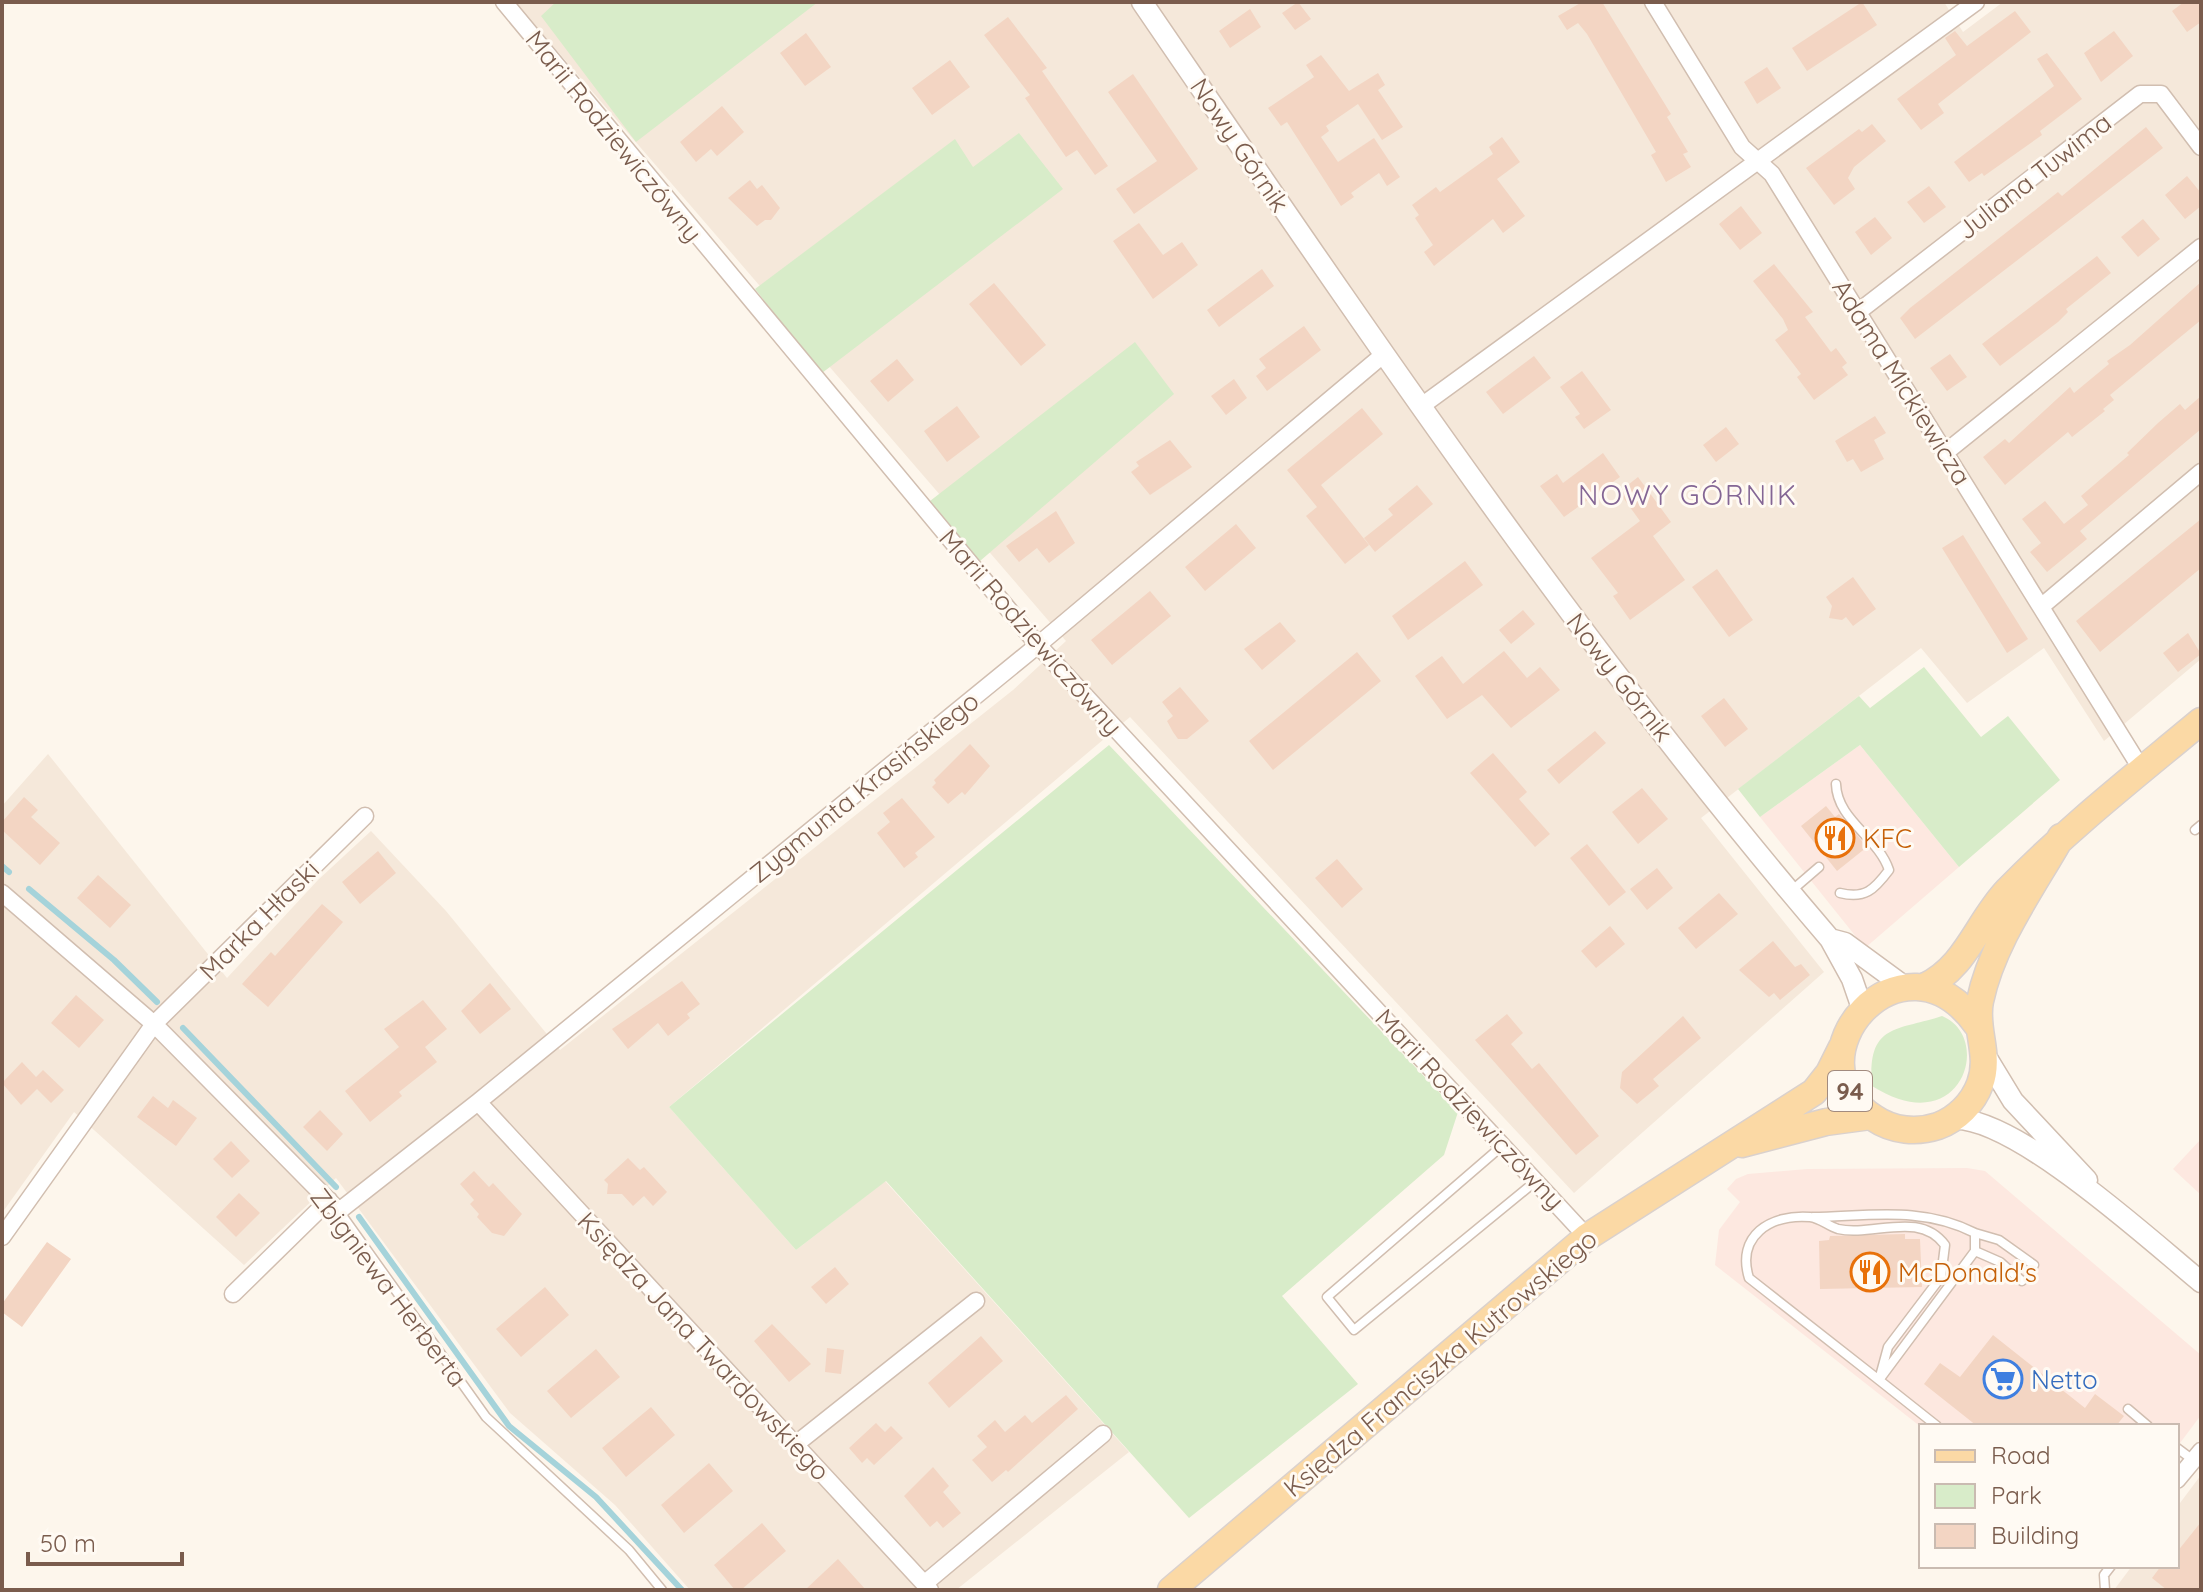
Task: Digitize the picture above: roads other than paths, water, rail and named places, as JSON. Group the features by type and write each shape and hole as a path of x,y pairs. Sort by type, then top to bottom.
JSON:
{"main road":[{"path":"1862,1008 1881,994 1914,987 1954,967 2004,894 2061,837 2201,721"},
{"path":"1951,1119 1963,1110 1980,1085 1985,1055 1977,1025 1983,986 2007,934 2061,837"},
{"path":"1914,987 1955,1000 1977,1025"},
{"name":"94","path":"1862,1008 1849,1026 1842,1047 1847,1086 1871,1116 1910,1130 1951,1119"},
{"name":"Księdza Franciszka Kutrowskiego","path":"1171,1590 1587,1237 1814,1092 1829,1073 1842,1047"},
{"name":"Księdza Franciszka Kutrowskiego","path":"1719,1150 1816,1124 1871,1116"}],"street":[{"name":"Marii Rodziewiczówny","path":"504,2 1038,645 1587,1237"},
{"name":"Nowy Górnik","path":"1142,2 1383,355 1603,658 1830,939 1852,979 1862,1008"},
{"name":"Adama Mickiewicza","path":"1653,2 1742,147 1772,174 2142,770"},
{"path":"1420,407 1756,161 1775,152 1976,2"},
{"name":"Juliana Tuwima","path":"1858,312 2140,94 2161,94 2201,147"},
{"path":"1946,452 2201,247"},
{"name":"Zygmunta Krasińskiego","path":"233,1294 334,1206 478,1102 1038,645 1383,355"},
{"path":"2042,606 2201,472"},
{"name":"Marka Hłaski","path":"3,1234 154,1024 365,816"},
{"name":"Zbigniewa Herberta","path":"2,893 154,1024 334,1206"},
{"name":"Nowy Górnik","path":"1830,939 1845,943 1914,987"},
{"path":"1985,1055 2013,1101 2111,1207"},
{"name":"Księdza Jana Twardowskiego","path":"478,1102 927,1587"},
{"path":"1951,1119 1977,1121 2003,1132 2111,1207 2201,1282"},
{"path":"796,1444 976,1301"},
{"path":"927,1587 1103,1434"},
{"path":"2179,1478 2197,1455"}],"lane":[{"path":"1836,784 1837,800 1885,857 1889,870 1875,889 1864,896 1840,893"},
{"path":"1790,892 1819,867"},
{"path":"1503,1145 1327,1297 1354,1330 1537,1181"},
{"name":"Zbigniewa Herberta","path":"334,1206 486,1417 618,1539 662,1590"},
{"path":"1934,1424 1749,1278 1745,1265 1747,1249 1758,1229 1775,1221 1813,1217 1927,1215 1948,1219 1975,1233 1999,1240 2034,1265"},
{"path":"1813,1217 1840,1229 1924,1228 1939,1237 1945,1245 1941,1277 1888,1347 1879,1380"},
{"path":"1879,1380 1975,1251 1975,1233"},
{"path":"1975,1251 2000,1262 2022,1281"},
{"path":"2128,1409 2136,1422"},
{"path":"2105,1590 2104,1575 2109,1568"}],"waterway":[{"path":"2,866 9,872"},
{"path":"29,889 114,960 157,1002"},
{"path":"183,1028 336,1187"},
{"path":"359,1217 509,1426 596,1497 682,1590"}],"place":[{"name":"KFC","path":"1835,838"},
{"name":"McDonald's","path":"1870,1272"},
{"name":"Netto","path":"2003,1379"}],"district":[{"name":"NOWY GÓRNIK","path":"1688,494"}]}
